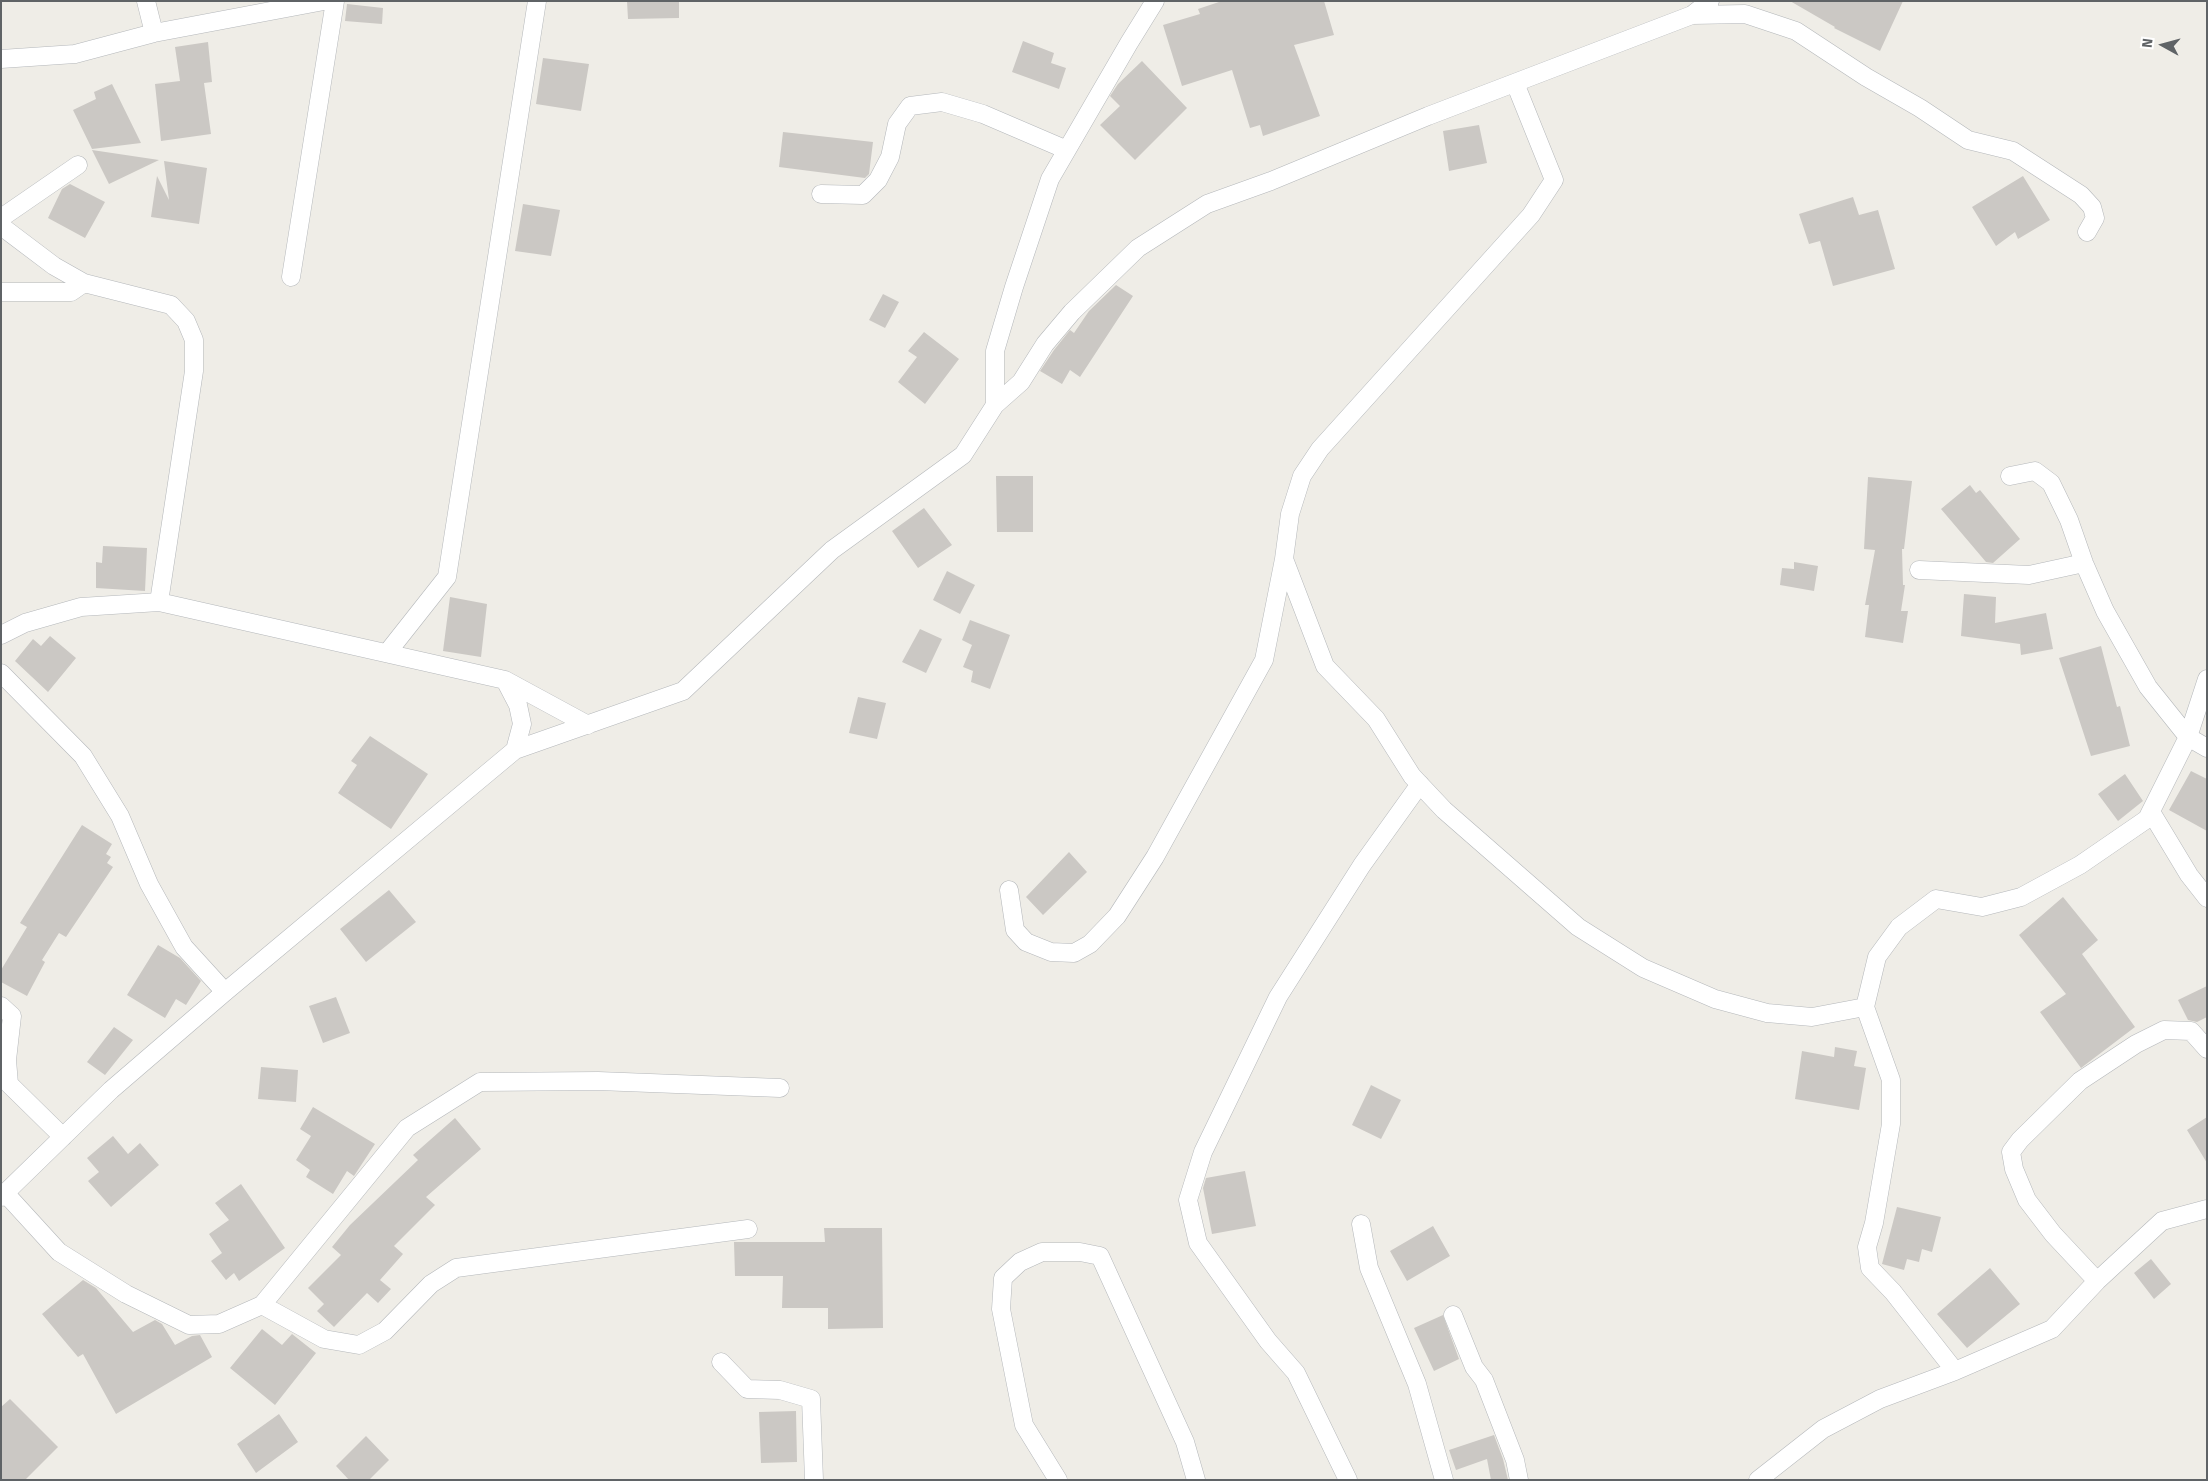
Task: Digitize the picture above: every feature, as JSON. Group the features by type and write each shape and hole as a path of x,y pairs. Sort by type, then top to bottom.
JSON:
{"street":[{"path":"146,1 154,33"},
{"path":"1,59 75,54 154,33 324,1"},
{"path":"291,277 335,1"},
{"path":"386,653 447,577 537,1"},
{"path":"995,405 995,351 1050,179 1155,1"},
{"path":"780,1088 598,1081 480,1082 407,1128 262,1305 219,1324 189,1325 126,1294 59,1252 3,1196 111,1090 225,992 515,750 683,691 832,550 963,455 995,405 1021,382 1045,344 1072,312 1138,248 1206,204 1271,181 1515,83 1692,15 1710,1"},
{"path":"1692,15 1745,14 1796,31 1866,77 1927,112 1968,140 2013,151 2081,195 2092,207 2095,218 2087,232"},
{"path":"1009,890 1015,930 1026,942 1051,952 1074,952 1090,944 1117,916 1155,857 1264,660 1284,559 1290,514 1302,476 1320,449 1531,215 1554,180 1515,83"},
{"path":"820,194 863,195 878,180 890,157 897,124 910,106 942,102 983,114 1068,150"},
{"path":"1,218 78,165"},
{"path":"1,226 54,266 84,283 171,305 186,321 194,340 194,371 159,602"},
{"path":"1,292 71,292 84,283"},
{"path":"2010,476 2035,471 2051,483 2069,520 2084,563 2105,610 2148,687 2188,737 2207,748"},
{"path":"1284,559 1325,666 1376,719 1412,776 1444,810 1578,927 1643,968 1714,999 1767,1013 1812,1017 1864,1007"},
{"path":"1919,570 2029,575 2084,563"},
{"path":"1,635 25,623 81,608 159,602 505,680 588,725"},
{"path":"1,673 83,756 120,816 149,884 184,947 225,992"},
{"path":"1955,1371 1893,1292 1870,1268 1868,1247 1874,1222 1890,1124 1891,1080 1864,1007 1877,956 1899,927 1936,899 1982,907 2021,897 2080,865 2148,819 2188,737 2207,679"},
{"path":"505,680 518,705 522,724 515,750"},
{"path":"1348,1480 1296,1373 1268,1341 1198,1243 1188,1200 1203,1152 1278,997 1362,866 1420,784"},
{"path":"2151,812 2189,875 2207,898"},
{"path":"1,1006 12,1016 12,1033 7,1060 9,1084 63,1137"},
{"path":"2098,1281 2053,1234 2027,1200 2014,1169 2011,1152 2020,1140 2080,1081 2136,1044 2164,1030 2191,1031 2207,1049"},
{"path":"1758,1480 1823,1429 1880,1399 1955,1371 2052,1329 2098,1281 2162,1221 2207,1209"},
{"path":"1362,1224 1369,1268 1417,1384 1444,1480"},
{"path":"262,1305 324,1339 359,1345 385,1332 431,1284 456,1268 748,1229"},
{"path":"1058,1480 1024,1424 1001,1309 1003,1278 1020,1262 1042,1252 1080,1252 1100,1256 1185,1442 1196,1480"},
{"path":"1453,1315 1474,1367 1484,1380 1515,1460 1519,1480"},
{"path":"721,1362 747,1389 780,1390 811,1399 814,1480"}],"building":[{"path":"627,1 679,1 679,18 628,19"},
{"path":"1222,1 1324,1 1334,35 1294,45 1320,116 1263,136 1260,125 1250,128 1232,70 1182,86 1163,25 1200,14 1198,9"},
{"path":"1790,1 1903,1 1880,51 1834,28"},
{"path":"347,4 383,8 382,24 345,21"},
{"path":"1023,41 1054,53 1051,63 1066,68 1059,89 1012,72"},
{"path":"208,42 212,82 204,83 211,134 161,141 155,84 180,81 175,47"},
{"path":"543,58 589,64 581,111 536,104"},
{"path":"1142,61 1187,108 1135,160 1100,125 1120,106 1110,96 1118,84"},
{"path":"112,84 141,143 92,149 73,110 96,99 94,92"},
{"path":"1479,125 1487,163 1449,171 1443,131"},
{"path":"783,132 873,142 869,174 865,178 779,167"},
{"path":"92,150 159,160 109,184"},
{"path":"164,161 207,168 199,224 151,217 157,176 169,200"},
{"path":"2023,176 2050,220 2018,239 2015,232 1996,246 1972,207"},
{"path":"70,184 105,202 85,238 48,218 62,189"},
{"path":"1853,197 1859,215 1878,210 1895,269 1833,286 1820,241 1809,244 1799,214"},
{"path":"523,204 560,210 551,256 515,251"},
{"path":"1116,285 1133,296 1080,377 1070,370 1062,384 1040,371 1070,330 1074,333 1089,311"},
{"path":"883,294 899,302 885,328 869,320"},
{"path":"924,332 959,359 925,404 898,382 917,357 908,351"},
{"path":"996,476 1033,476 1033,532 997,532"},
{"path":"1868,477 1912,481 1904,549 1902,549 1903,585 1905,585 1901,611 1908,611 1903,643 1865,637 1869,605 1865,605 1875,550 1864,549"},
{"path":"1970,485 1976,493 1980,490 2020,539 1993,563 1986,562 1941,509"},
{"path":"924,508 952,545 918,568 892,531"},
{"path":"103,546 147,548 145,591 96,588 96,562 102,563"},
{"path":"1794,562 1818,566 1814,591 1780,585 1782,568 1794,569"},
{"path":"947,571 975,585 960,614 933,600"},
{"path":"1964,594 1996,597 1995,623 2046,613 2053,649 2021,655 2020,644 1961,636"},
{"path":"450,597 487,604 481,657 443,651"},
{"path":"970,620 1010,635 990,689 971,682 973,671 963,667 972,645 962,640"},
{"path":"920,629 942,639 926,673 902,662"},
{"path":"50,636 76,658 48,692 15,661 33,639 41,646"},
{"path":"2101,646 2117,707 2120,706 2130,746 2091,756 2059,658"},
{"path":"858,697 886,703 877,739 849,733"},
{"path":"370,736 428,774 391,829 338,793 357,765 351,761"},
{"path":"2191,771 2207,779 2207,831 2169,810"},
{"path":"2125,774 2143,801 2118,821 2098,794"},
{"path":"82,825 112,844 106,854 111,857 107,863 113,867 66,937 59,933 42,960 45,962 27,996 1,982 1,970 27,927 20,923"},
{"path":"1069,852 1087,872 1043,915 1026,897"},
{"path":"389,890 416,922 366,962 340,929"},
{"path":"2063,897 2098,940 2082,954 2135,1027 2081,1068 2040,1012 2066,994 2019,935"},
{"path":"158,945 180,958 201,981 186,1005 176,999 165,1018 127,995"},
{"path":"2207,986 2207,1017 2197,1022 2188,1020 2178,1000"},
{"path":"336,997 350,1033 323,1043 309,1006"},
{"path":"114,1027 133,1040 105,1075 87,1062"},
{"path":"1835,1047 1857,1051 1854,1066 1866,1068 1859,1110 1795,1099 1802,1051 1834,1057"},
{"path":"261,1067 298,1070 296,1102 258,1099"},
{"path":"1371,1085 1401,1100 1381,1139 1352,1125"},
{"path":"313,1107 375,1144 354,1176 347,1171 333,1194 306,1177 310,1170 296,1160 311,1136 300,1129"},
{"path":"2207,1117 2207,1163 2187,1130"},
{"path":"455,1118 481,1149 426,1197 435,1205 394,1246 403,1254 380,1280 391,1289 378,1303 367,1293 334,1327 317,1311 324,1304 308,1288 341,1255 332,1247 350,1225 418,1160 413,1155"},
{"path":"113,1136 128,1154 140,1143 159,1165 111,1207 88,1181 99,1172 87,1158"},
{"path":"1245,1171 1256,1226 1212,1234 1203,1188 1206,1178"},
{"path":"241,1184 285,1248 239,1281 234,1273 226,1280 211,1261 222,1253 209,1234 229,1220 215,1203"},
{"path":"1897,1207 1941,1217 1932,1252 1922,1249 1919,1262 1907,1259 1904,1270 1882,1264"},
{"path":"1433,1226 1450,1256 1407,1281 1390,1251"},
{"path":"824,1228 882,1228 883,1328 828,1329 828,1308 782,1308 783,1276 735,1276 734,1242 825,1242"},
{"path":"2151,1259 2171,1284 2154,1299 2134,1273"},
{"path":"1990,1268 2020,1304 1967,1348 1937,1314"},
{"path":"83,1280 96,1288 133,1332 155,1320 162,1324 175,1345 192,1336 200,1335 212,1357 116,1414 83,1354 78,1357 42,1314"},
{"path":"1443,1315 1459,1359 1434,1371 1414,1328"},
{"path":"262,1329 282,1345 292,1334 316,1353 275,1405 230,1368"},
{"path":"10,1399 58,1447 25,1480 1,1480 1,1407"},
{"path":"796,1411 797,1462 761,1463 759,1412"},
{"path":"279,1414 298,1442 256,1473 237,1444"},
{"path":"1494,1435 1508,1480 1491,1480 1487,1459 1456,1470 1449,1450"},
{"path":"366,1436 389,1460 369,1480 349,1480 336,1466"}]}
